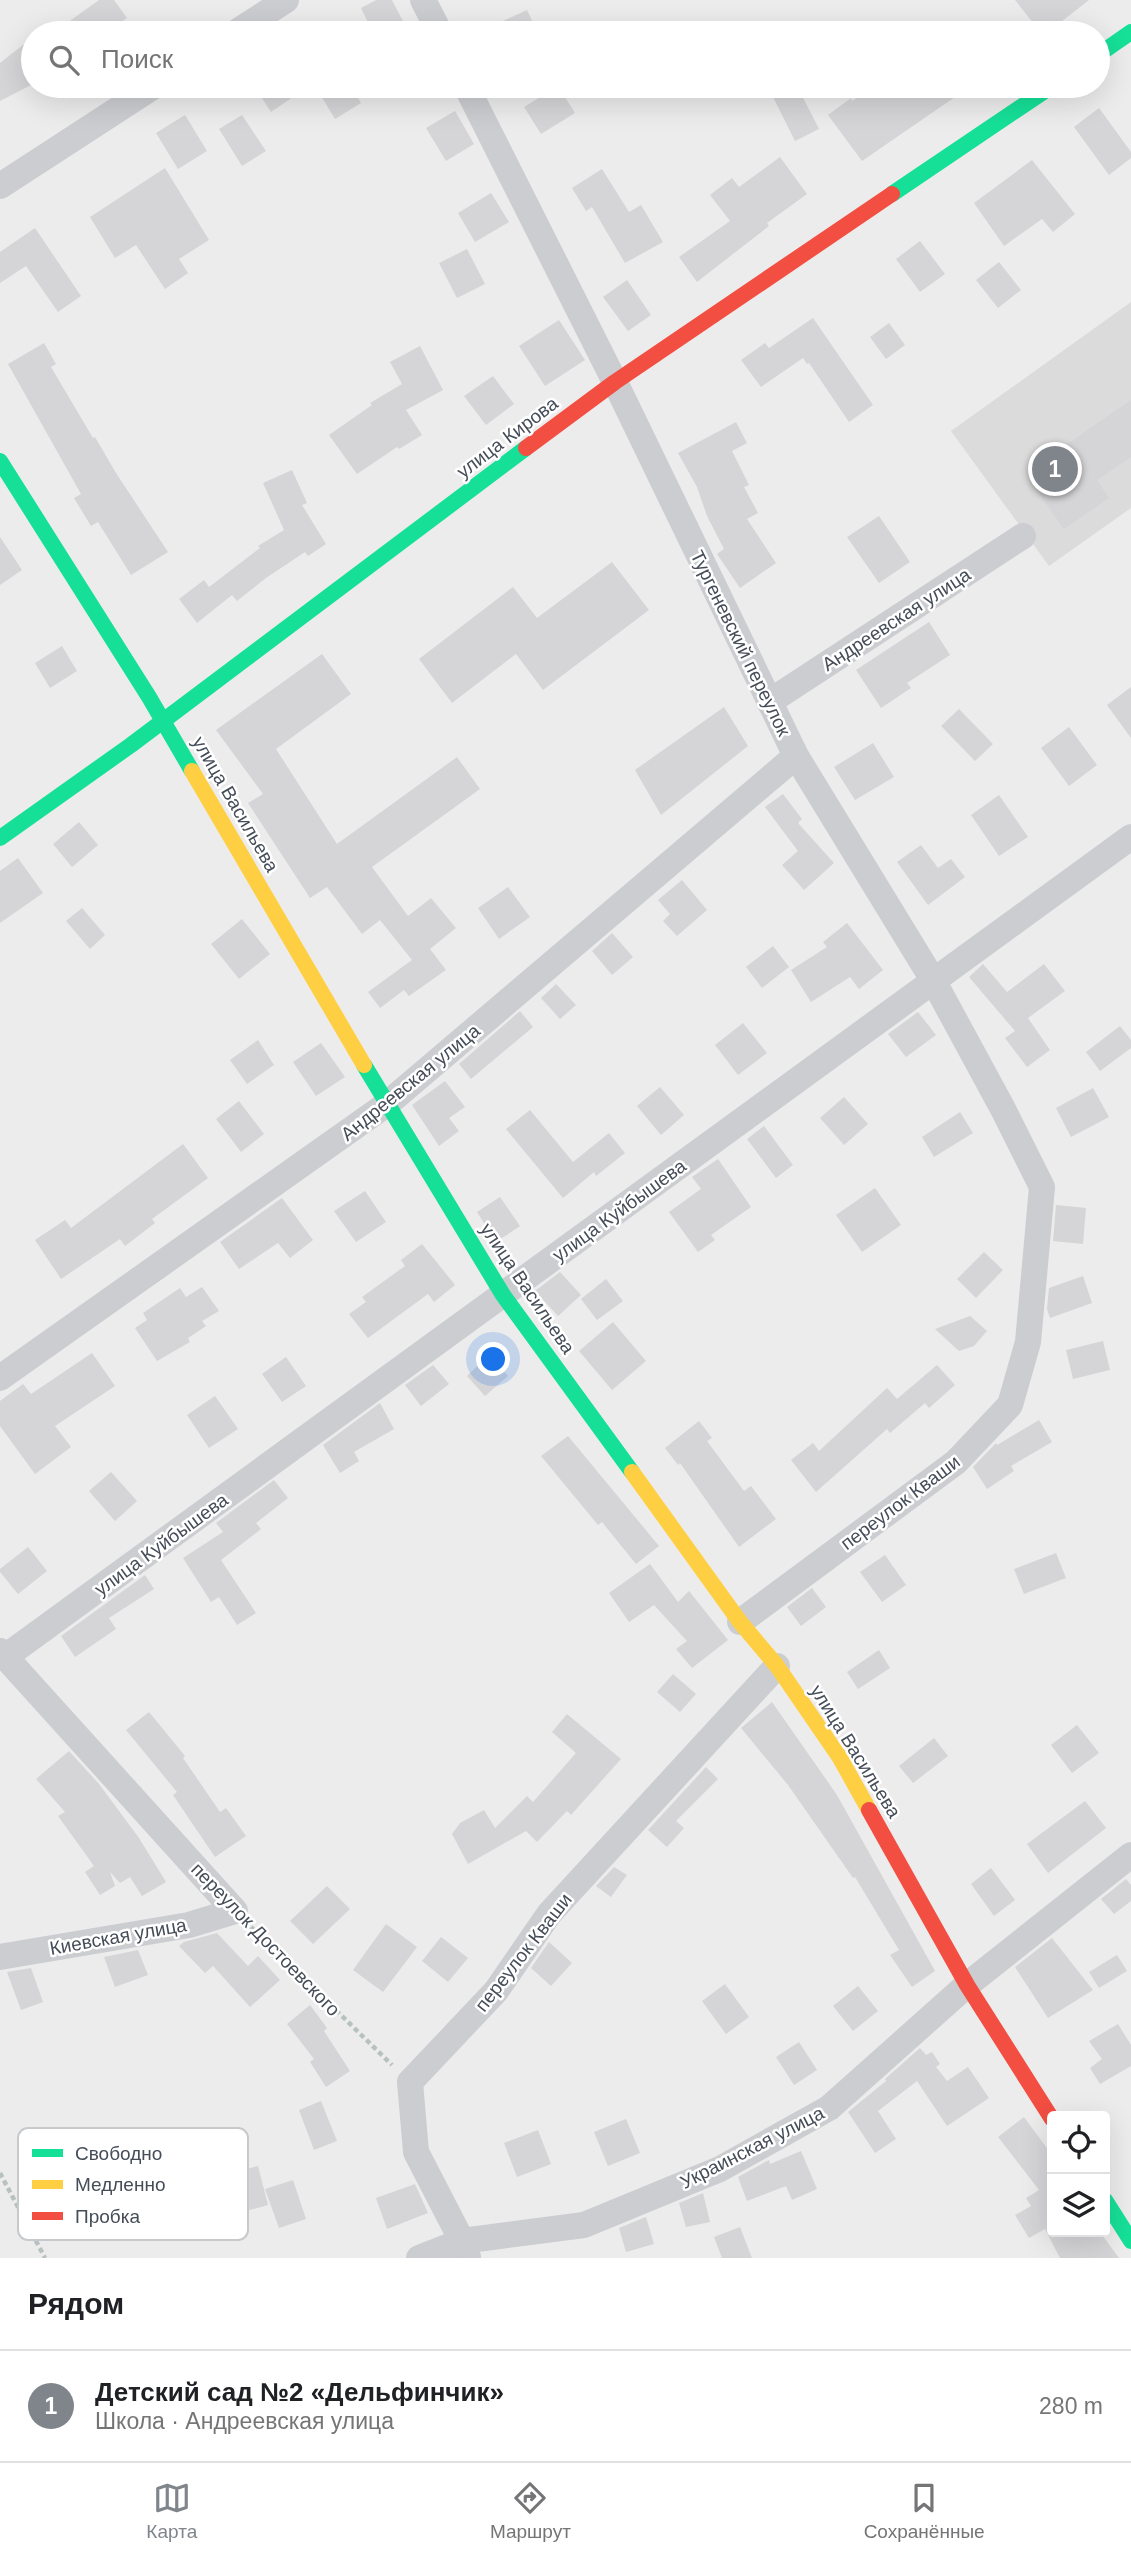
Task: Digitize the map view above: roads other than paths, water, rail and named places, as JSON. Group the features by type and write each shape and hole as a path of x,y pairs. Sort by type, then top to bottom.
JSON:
{"street":[{"path":"253,21 286,0"},
{"path":"423,0 434,21"},
{"path":"1110,47 1131,32"},
{"path":"0,186 136,98"},
{"name":"Тургеневский переулок","path":"472,98 615,382 796,756 933,979 1042,1187"},
{"name":"улица Кирова","path":"0,838 162,721 615,382 1034,98"},
{"name":"улица Васильева","path":"0,461 162,721 387,1104 503,1295 740,1622 778,1666 840,1758 967,1986 1047,2111"},
{"name":"Андреевская улица","path":"769,702 1023,536"},
{"name":"Андреевская улица","path":"0,1378 387,1104 796,756"},
{"name":"улица Куйбышева","path":"3,1654 503,1295 1131,837"},
{"name":"переулок Кваши","path":"740,1622 956,1462 1010,1405 1028,1342 1042,1187"},
{"name":"переулок Достоевского","path":"3,1654 235,1911"},
{"name":"переулок Кваши","path":"465,2249 416,2152 410,2082 496,1990 549,1914 778,1666"},
{"name":"Украинская улица","path":"419,2258 584,2225 720,2169 829,2108 967,1986 1131,1855"},
{"name":"Киевская улица","path":"0,1956 189,1925 235,1911"},
{"path":"1110,2208 1131,2241"}],"place":[{"name":"Детский сад №2 «Дельфинчик»","path":"1055,469"}]}
